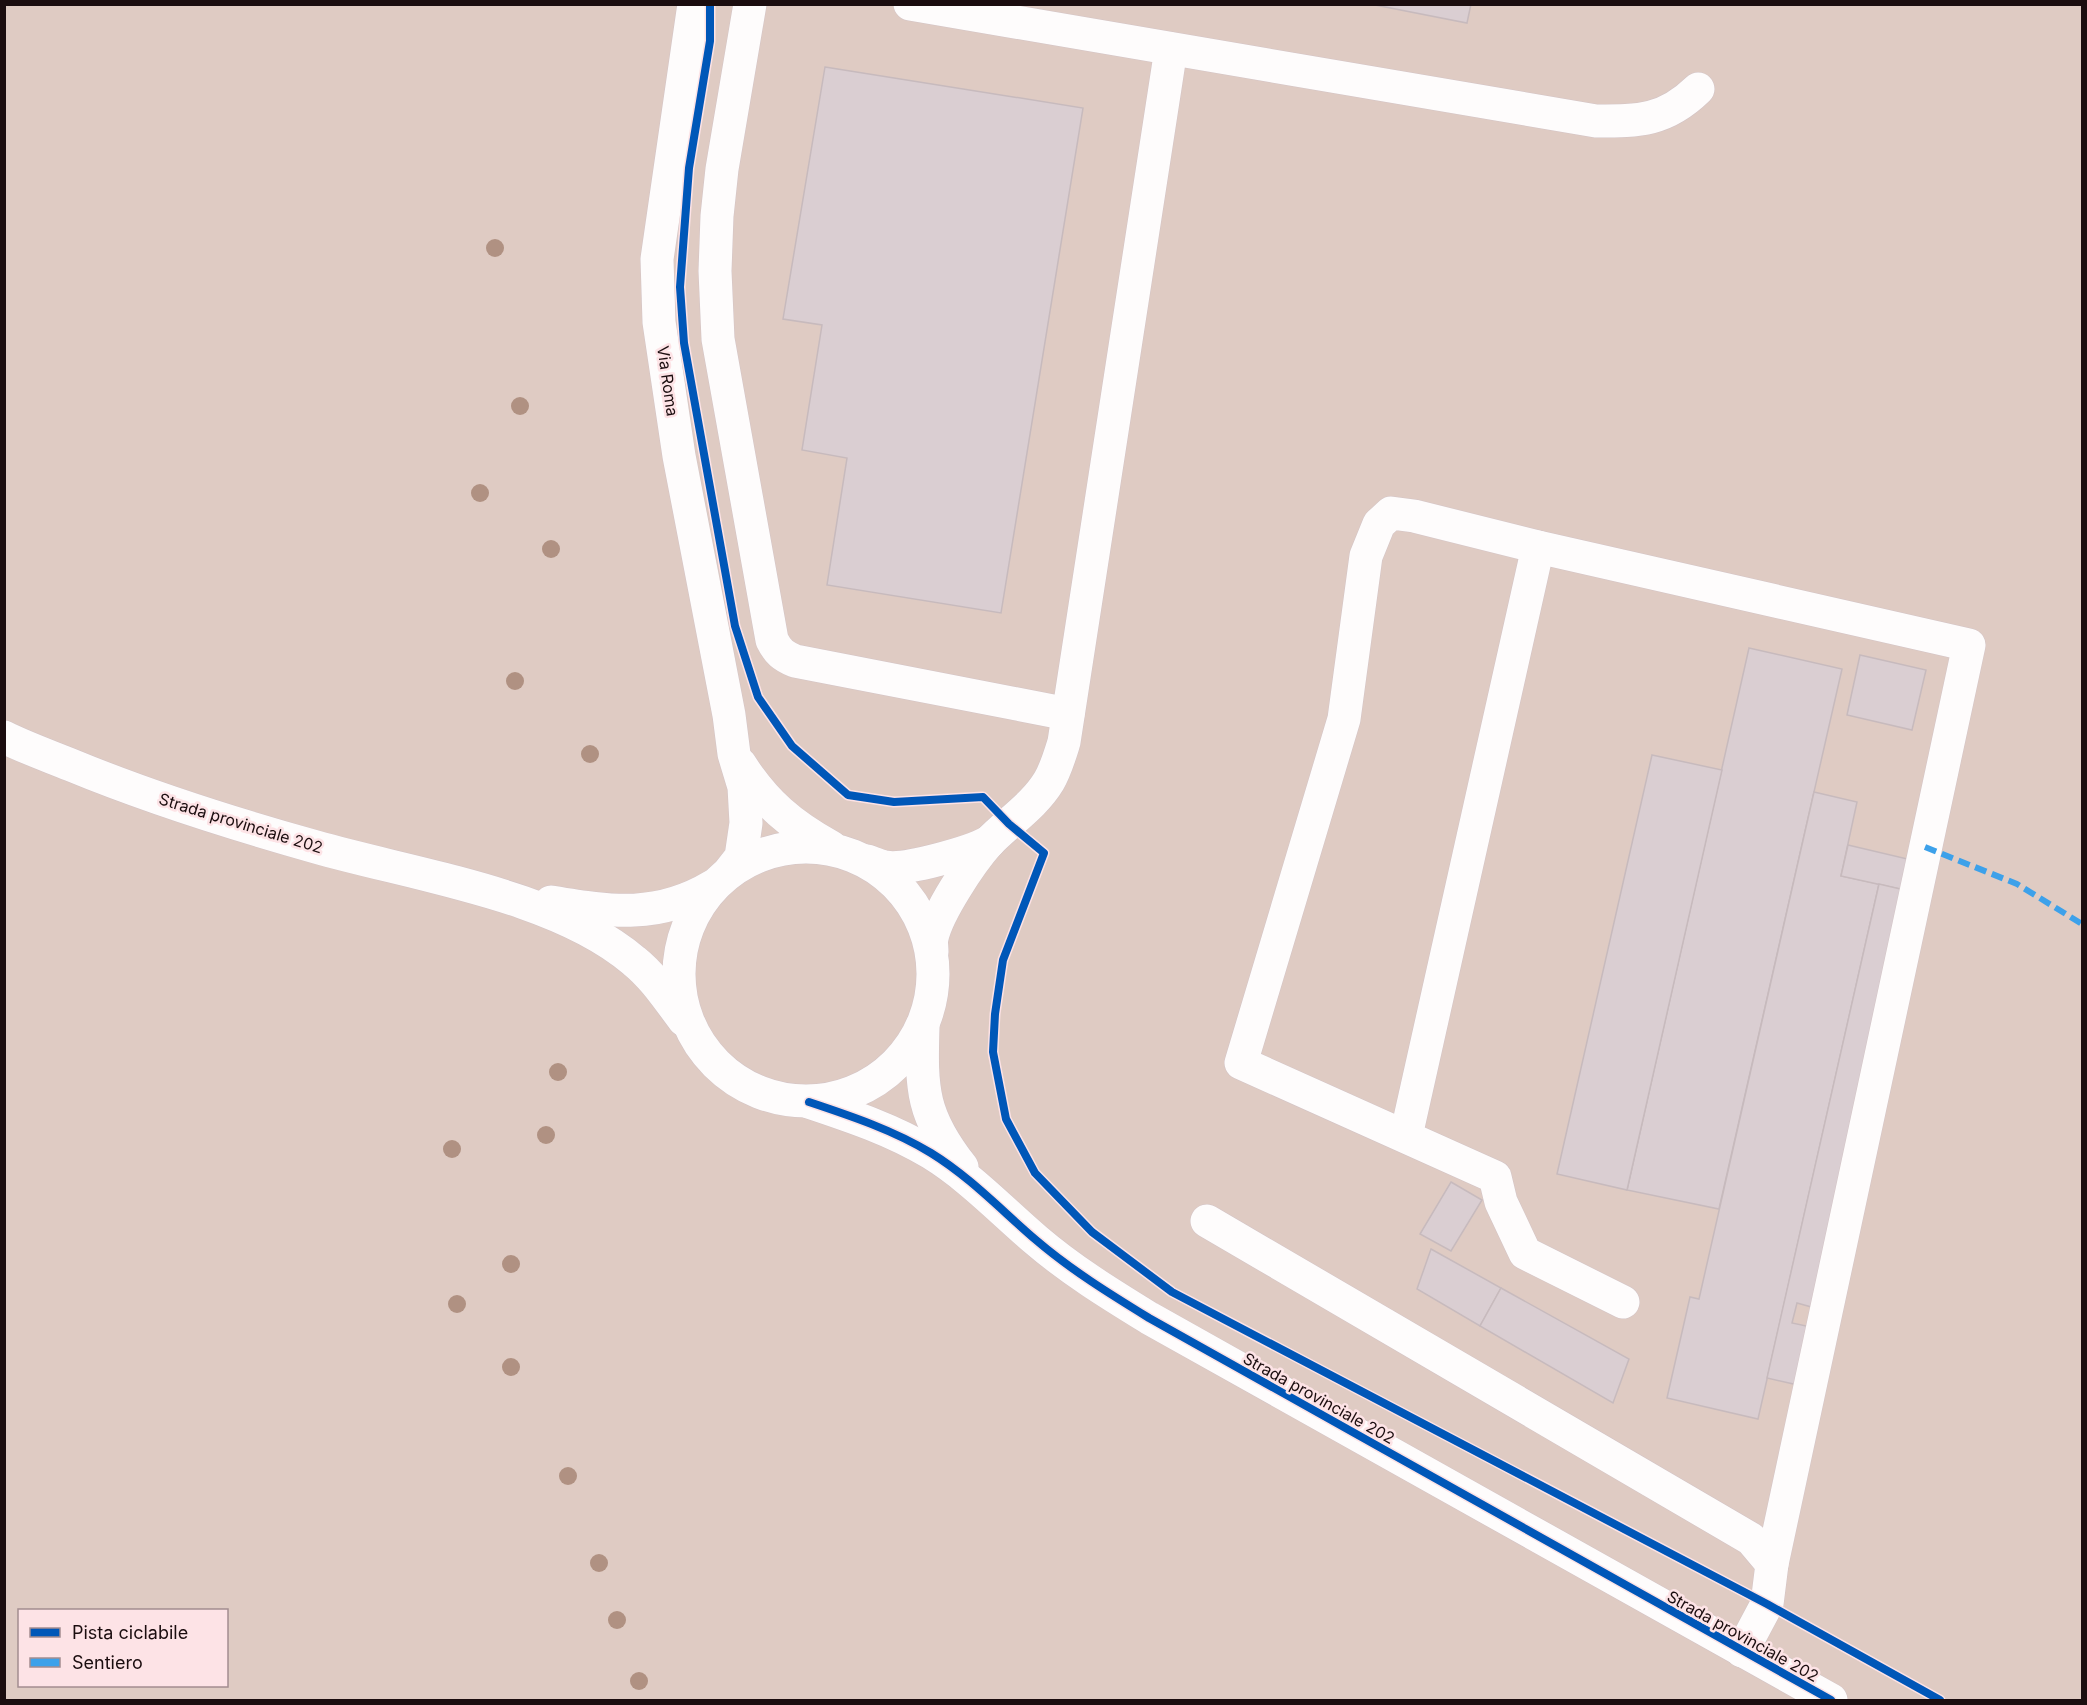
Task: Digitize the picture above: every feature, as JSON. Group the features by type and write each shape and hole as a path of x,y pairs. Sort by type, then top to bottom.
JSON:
{"street":[{"name":"Via Roma","path":"694,4 657,259 659,322 679,456 735,754 744,787 746,823 741,857 725,877"},
{"path":"750,4 722,168 715,271 718,339 772,640 784,657 795,661 1068,714"},
{"path":"910,4 1596,121 1628,121 1660,115 1682,105 1698,89"},
{"path":"932,951 932,939 942,913 973,862 989,842 1035,799 1049,782 1064,742 1171,49"},
{"path":"1623,1302 1525,1253 1501,1202 1494,1177 1240,1063 1344,718 1366,556 1379,524 1391,513 1414,516 1538,547 1969,645 1772,1564 1767,1604 1743,1651"},
{"path":"1406,1137 1538,547"},
{"name":"Strada provinciale 202","path":"4,737 108,780 197,811 316,847 484,891 573,923 614,945 648,973 691,1029 711,1060 739,1083 773,1097 809,1102 880,1127 909,1140 956,1169 1037,1241 1110,1294 1149,1318 1831,1701"},
{"name":"Via Roma","path":"735,754 760,790 787,820 850,855"},
{"path":"850,855 886,867 904,866 966,853 989,842"},
{"name":"Strada provinciale 202","path":"484,891 596,909 662,908 692,899 763,854 800,847 850,855 895,883 920,914 932,951 934,989 923,1025 904,1056 877,1080 844,1096 809,1102"},
{"name":"Strada provinciale 202","path":"691,1029 679,987 682,943 700,903 725,877"},
{"name":"Strada provinciale 202","path":"923,1025 922,1082 925,1100 948,1149 980,1188"},
{"path":"1207,1221 1751,1539 1772,1564"}],"shaded area":[{"path":"5,5 2082,5 2082,1700 5,1700"}],"building":[{"path":"1370,4 1471,4 1467,23"},
{"path":"825,67 1083,108 1001,613 827,585 847,458 802,450 822,325 783,319"},
{"path":"1749,648 1842,669 1719,1209 1627,1190"},
{"path":"1860,655 1926,670 1912,730 1847,715"},
{"path":"1652,755 1722,770 1627,1190 1557,1174"},
{"path":"1814,792 1857,802 1841,876 1879,884 1758,1419 1667,1398 1690,1297 1699,1299"},
{"path":"1848,845 1916,861 1909,891 1841,876"},
{"path":"1879,884 1909,891 1815,1308 1797,1303 1792,1323 1811,1327 1798,1385 1767,1378"},
{"path":"1451,1182 1482,1200 1451,1251 1420,1234"},
{"path":"1431,1249 1501,1288 1480,1326 1417,1289"},
{"path":"1501,1288 1629,1359 1613,1403 1480,1326"}],"marked path":[{"path":"1925,847 2017,884 2082,924"}],"cycle path":[{"path":"710,4 710,41 689,168 680,287 684,343 735,626 758,697 792,746 848,795 894,802 983,797 1009,824 1044,853 1003,960 995,1014 993,1052 1006,1119 1035,1173 1092,1232 1172,1292 1767,1604 1940,1700"},
{"path":"809,1102 887,1130 931,1153 972,1183 1063,1261 1105,1291 1149,1318 1831,1700"}]}
